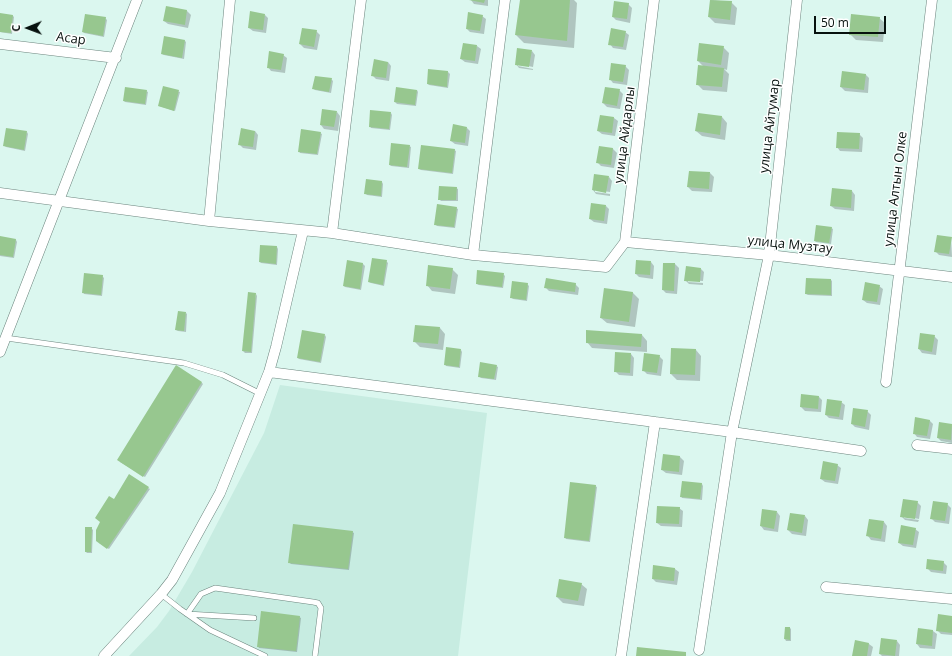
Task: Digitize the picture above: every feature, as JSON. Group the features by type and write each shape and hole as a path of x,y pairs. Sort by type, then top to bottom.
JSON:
{"street":[{"path":"0,352 3,337 60,201 138,0"},
{"path":"210,222 230,0"},
{"path":"332,233 361,0"},
{"path":"473,255 506,0"},
{"name":"улица Айдарлы","path":"625,242 654,0"},
{"name":"улица Айтумар","path":"699,650 732,432 769,255 797,0"},
{"name":"улица Алтын Олке","path":"886,382 898,270 932,0"},
{"name":"Асар","path":"0,44 116,58"},
{"path":"0,193 210,222 332,233 473,255 606,267 625,242"},
{"path":"104,656 172,580 220,492 269,372 303,231"},
{"name":"улица Музтау","path":"625,242 769,255 952,276"},
{"path":"269,372 732,432 861,451"},
{"path":"621,656 655,422"},
{"path":"917,445 952,449"},
{"path":"826,586 952,599"}],"lane":[{"path":"3,337 184,363 223,376 261,394"},
{"path":"187,614 202,594 215,588 318,603 321,608 315,656"},
{"path":"161,594 210,630 265,656"},
{"path":"187,614 254,618"}],"shaded area":[{"path":"280,385 487,413 458,656 129,656 157,627 169,611 192,572 264,433"}],"building":[{"path":"469,0 485,0 484,3"},
{"path":"520,0 570,0 567,41 515,35"},
{"path":"710,0 732,1 730,20 708,17"},
{"path":"614,1 629,3 627,19 612,17"},
{"path":"166,6 187,10 185,25 163,21"},
{"path":"250,11 265,14 263,30 248,28"},
{"path":"468,12 483,15 480,31 466,29"},
{"path":"0,13 13,15 11,33 0,32"},
{"path":"85,14 106,17 103,36 82,32"},
{"path":"851,14 880,17 878,37 849,35"},
{"path":"302,28 317,30 314,47 299,44"},
{"path":"611,28 626,31 623,47 608,45"},
{"path":"164,36 185,40 182,58 161,54"},
{"path":"463,43 477,45 475,61 460,59"},
{"path":"699,43 724,46 721,65 697,61"},
{"path":"517,48 532,50 529,67 515,65"},
{"path":"269,51 284,54 281,70 267,68"},
{"path":"374,59 388,62 386,78 371,76"},
{"path":"611,63 626,65 623,82 609,80"},
{"path":"698,65 724,68 722,87 696,85"},
{"path":"428,69 448,71 447,87 427,84"},
{"path":"842,71 866,74 864,90 840,87"},
{"path":"315,76 332,78 329,92 312,89"},
{"path":"163,86 179,90 174,111 158,106"},
{"path":"125,87 147,90 145,104 123,101"},
{"path":"396,87 417,90 415,105 394,102"},
{"path":"605,87 620,89 617,106 602,103"},
{"path":"322,109 337,111 334,127 320,125"},
{"path":"370,110 391,112 389,129 369,127"},
{"path":"698,113 722,116 720,135 695,131"},
{"path":"600,115 614,117 612,133 597,131"},
{"path":"453,124 467,127 465,143 450,141"},
{"path":"6,128 27,131 24,150 3,146"},
{"path":"241,128 255,131 253,147 238,145"},
{"path":"301,129 321,132 317,154 298,152"},
{"path":"837,132 860,133 859,149 836,148"},
{"path":"391,143 410,145 407,167 389,165"},
{"path":"421,145 455,149 452,173 418,169"},
{"path":"599,146 613,148 611,165 596,163"},
{"path":"689,171 710,172 709,189 687,187"},
{"path":"594,174 609,176 606,193 592,190"},
{"path":"366,179 382,181 381,196 364,194"},
{"path":"439,186 457,187 456,200 438,200"},
{"path":"832,188 852,190 851,208 830,206"},
{"path":"591,203 606,205 604,221 589,219"},
{"path":"437,204 457,207 454,227 434,225"},
{"path":"816,225 832,227 829,243 814,241"},
{"path":"937,235 952,237 949,254 934,252"},
{"path":"0,236 16,239 13,257 0,255"},
{"path":"260,245 277,246 276,264 259,262"},
{"path":"372,258 387,260 383,285 368,282"},
{"path":"347,260 363,263 360,289 343,286"},
{"path":"636,260 651,261 650,275 635,274"},
{"path":"663,263 675,263 674,291 662,290"},
{"path":"428,265 453,268 450,289 426,286"},
{"path":"686,266 701,268 700,282 684,281"},
{"path":"477,270 504,273 502,287 476,284"},
{"path":"84,273 103,275 101,295 82,293"},
{"path":"546,278 576,283 575,292 544,288"},
{"path":"806,278 831,279 831,295 805,294"},
{"path":"512,281 528,283 526,300 510,298"},
{"path":"865,282 880,285 877,302 862,300"},
{"path":"604,288 633,292 629,322 600,318"},
{"path":"248,292 256,293 251,352 242,351"},
{"path":"178,311 186,312 184,331 175,330"},
{"path":"415,325 440,327 438,344 413,342"},
{"path":"302,330 325,334 320,362 297,358"},
{"path":"586,330 642,334 641,347 586,343"},
{"path":"920,333 935,335 932,352 918,349"},
{"path":"446,347 461,349 459,367 444,365"},
{"path":"671,348 696,349 695,375 670,374"},
{"path":"615,352 631,353 630,373 614,372"},
{"path":"644,353 660,355 657,373 642,371"},
{"path":"480,362 497,365 494,379 478,377"},
{"path":"176,365 202,382 143,477 117,460"},
{"path":"801,394 819,396 818,409 800,407"},
{"path":"827,399 842,401 839,417 825,415"},
{"path":"853,408 868,410 865,427 851,424"},
{"path":"915,417 930,420 927,436 913,434"},
{"path":"939,422 952,424 951,440 937,438"},
{"path":"663,454 680,456 679,472 661,470"},
{"path":"823,461 838,464 835,481 820,479"},
{"path":"129,474 149,487 107,549 96,541 96,530 100,522 95,518 109,496 114,499"},
{"path":"682,481 702,483 700,499 680,497"},
{"path":"570,482 596,485 589,541 564,538"},
{"path":"903,499 918,501 915,519 900,517"},
{"path":"933,501 948,503 945,521 930,519"},
{"path":"657,506 680,507 679,524 656,523"},
{"path":"762,509 777,511 774,529 760,526"},
{"path":"790,513 805,515 802,533 787,530"},
{"path":"869,519 884,521 881,539 866,536"},
{"path":"293,524 353,531 348,569 288,563"},
{"path":"901,525 916,528 913,545 898,543"},
{"path":"85,527 92,527 91,552 85,552"},
{"path":"927,559 944,561 943,571 926,569"},
{"path":"653,565 675,568 674,581 652,579"},
{"path":"559,579 582,583 578,601 556,597"},
{"path":"261,611 300,616 296,651 257,647"},
{"path":"938,614 952,616 952,633 936,631"},
{"path":"785,627 790,627 790,640 784,639"},
{"path":"918,628 933,630 932,646 916,644"},
{"path":"881,638 897,640 895,656 879,654"},
{"path":"855,640 869,643 867,656 852,656"},
{"path":"637,647 686,652 686,656 636,656"}]}
